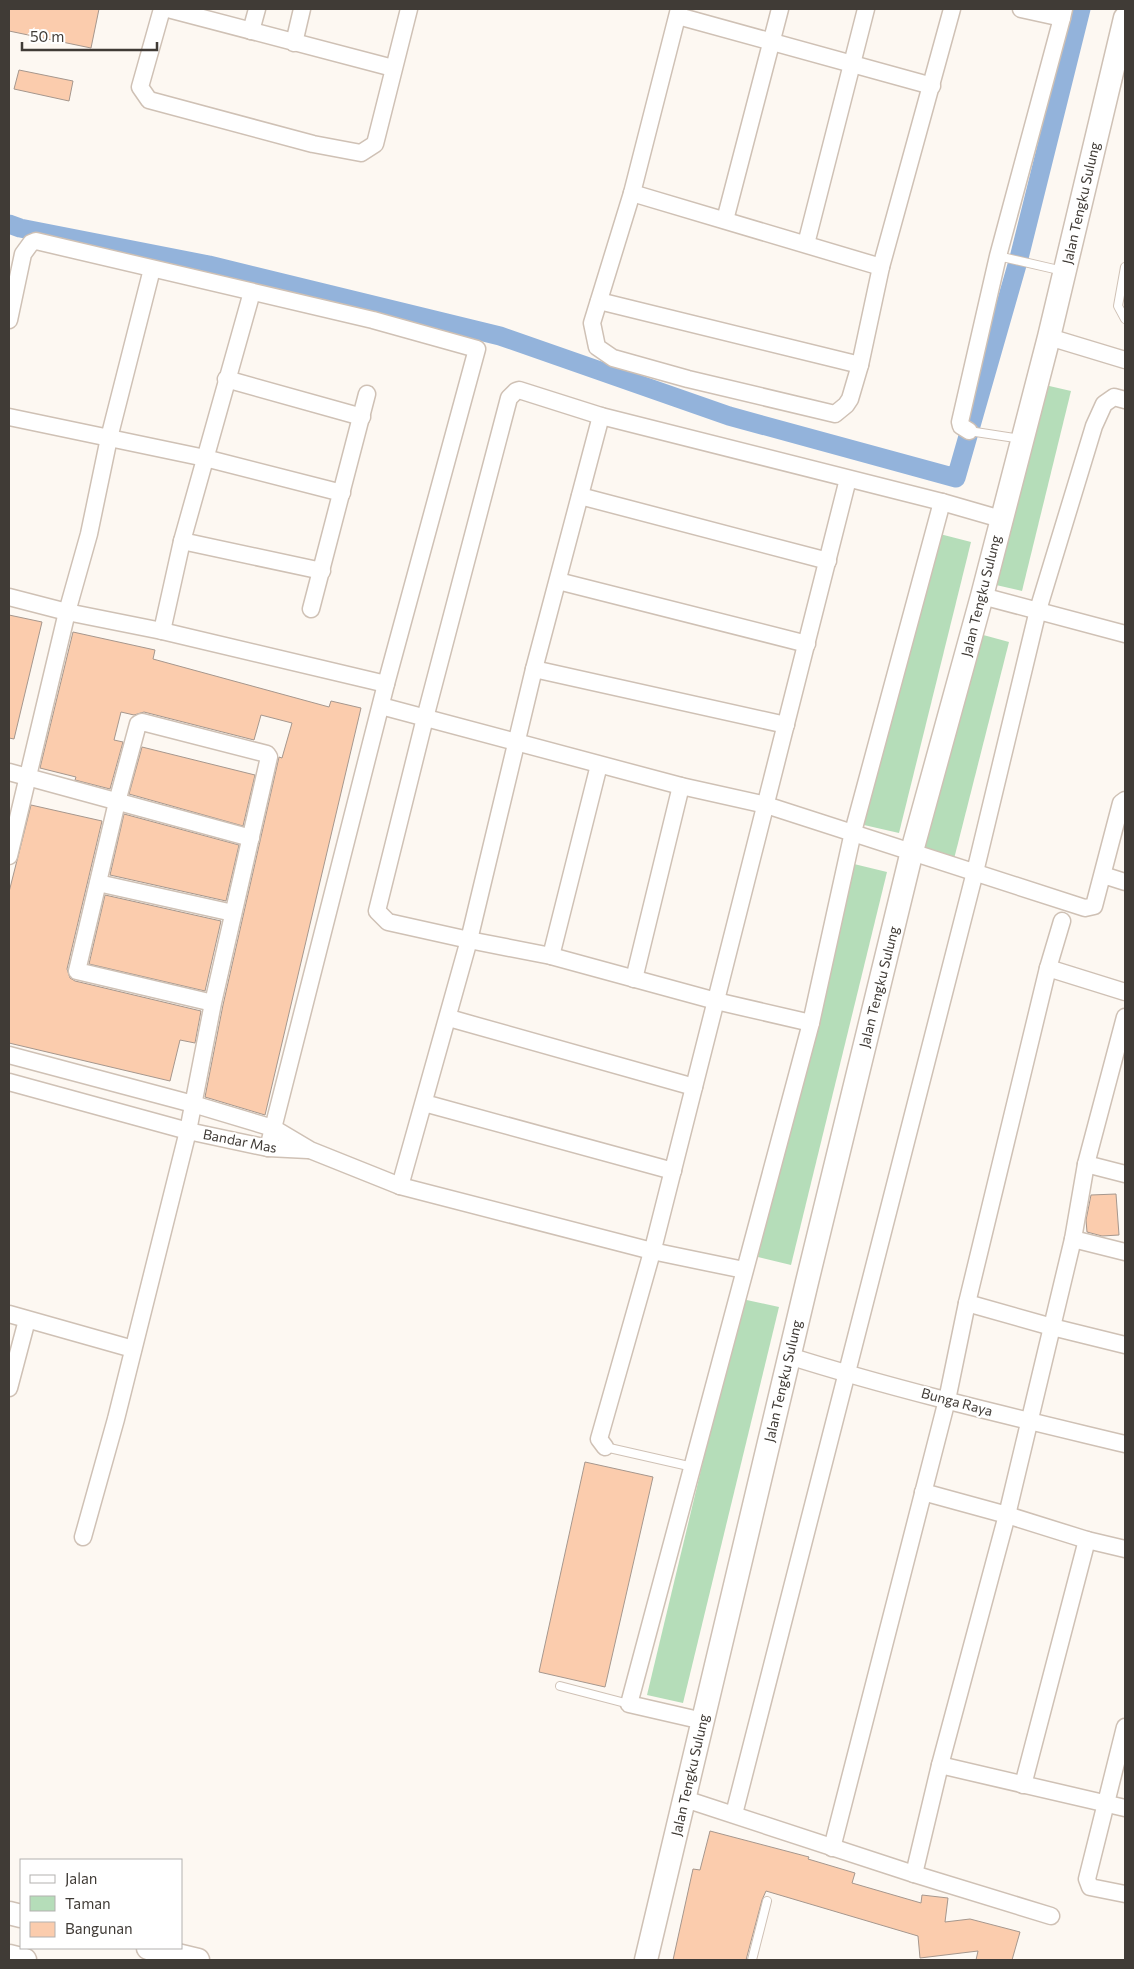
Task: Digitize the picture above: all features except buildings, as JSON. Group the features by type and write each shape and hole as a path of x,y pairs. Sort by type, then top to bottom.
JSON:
{"street":[{"path":"162,9 140,87 149,100 313,144 361,153 375,144 409,9"},
{"path":"168,9 393,68"},
{"path":"251,31 257,9"},
{"path":"294,43 302,9"},
{"path":"725,220 770,41 780,9"},
{"path":"806,244 866,9"},
{"path":"932,86 770,41 678,12 632,193 592,323 594,340 597,347 613,358 816,410 835,414 846,405 850,399 860,365 881,267 932,86 952,9"},
{"path":"969,431 963,428 960,422 1063,13 1021,9"},
{"name":"Jalan Tengku Sulung","path":"646,1960 912,851 982,596 1000,519 1115,73 1125,18"},
{"path":"632,193 881,267"},
{"path":"9,320 23,254 27,247 36,240 373,320 477,349 386,684 268,1148"},
{"path":"9,856 67,612 89,534 109,438 152,269"},
{"path":"162,631 182,541 252,292"},
{"path":"599,301 860,365"},
{"path":"1048,337 1125,360"},
{"path":"226,379 362,417"},
{"path":"811,1024 716,1001 551,956 388,922 377,911 425,718 509,398 519,390 601,416 942,502 1000,519"},
{"path":"311,609 367,394"},
{"path":"734,1814 975,872 1038,610 1094,426 1104,404 1114,397 1125,400"},
{"path":"400,1186 469,940 534,669 601,416"},
{"path":"9,417 205,458 342,493"},
{"path":"604,1447 599,1439 652,1252 848,479"},
{"path":"580,496 828,561"},
{"path":"703,1721 629,1704 811,1024 853,832 942,502"},
{"path":"182,541 322,571"},
{"path":"558,581 807,644"},
{"path":"9,596 67,612 162,631 386,684"},
{"path":"982,596 1125,634"},
{"path":"534,669 786,725"},
{"path":"381,706 599,765 766,805 1085,908 1094,906 1104,875 1121,802 1125,800"},
{"path":"83,1537 116,1419 188,1131 213,1003 268,756 267,754 142,722 138,724 117,802 78,972 213,1003"},
{"path":"551,956 599,765"},
{"path":"9,772 251,838"},
{"path":"634,979 681,786"},
{"path":"1104,875 1125,882"},
{"path":"98,883 233,913"},
{"path":"832,1848 947,1400 967,1303 1048,968 1062,921"},
{"path":"1048,968 1125,992"},
{"path":"914,1874 940,1765 1007,1515 1073,1239 1086,1164 1125,1017"},
{"path":"448,1018 694,1087"},
{"name":"Bandar Mas","path":"9,1055 193,1104 273,1128 310,1150"},
{"name":"Bandar Mas","path":"9,1082 188,1131 268,1148 310,1150"},
{"path":"424,1102 673,1171"},
{"path":"310,1150 400,1186 652,1252 744,1270"},
{"path":"1086,1164 1125,1174"},
{"path":"1073,1239 1125,1252"},
{"path":"967,1303 1125,1345"},
{"path":"9,1314 134,1349"},
{"path":"9,1388 27,1320"},
{"name":"Bunga Raya","path":"790,1356 848,1374 1125,1444"},
{"path":"923,1492 1007,1515 1087,1540 1125,1549"},
{"path":"1023,1785 1087,1540"},
{"path":"1125,1727 1087,1879 1090,1886 1125,1894"},
{"path":"940,1765 1125,1808"},
{"path":"685,1799 832,1848 1051,1916"},
{"path":"152,1949 198,1960"},
{"path":"9,1956 25,1960"}],"lane":[{"path":"1003,257 1065,271"},
{"path":"1125,267 1118,306 1125,319"},
{"path":"969,431 1022,439"},
{"path":"604,1447 693,1467"},
{"path":"560,1686 629,1704"},
{"path":"752,1960 767,1901"}],"green space":[{"path":"1045,385 1071,391 1022,591 996,585"},
{"path":"936,533 971,542 899,833 864,825"},
{"path":"976,633 1009,642 954,859 923,853"},
{"path":"854,864 887,872 791,1265 758,1257"},
{"path":"742,1299 779,1307 683,1703 647,1695"}],"waterway":[{"path":"9,224 20,228 209,265 500,336 729,416 956,478 1019,258 1081,9"}]}
